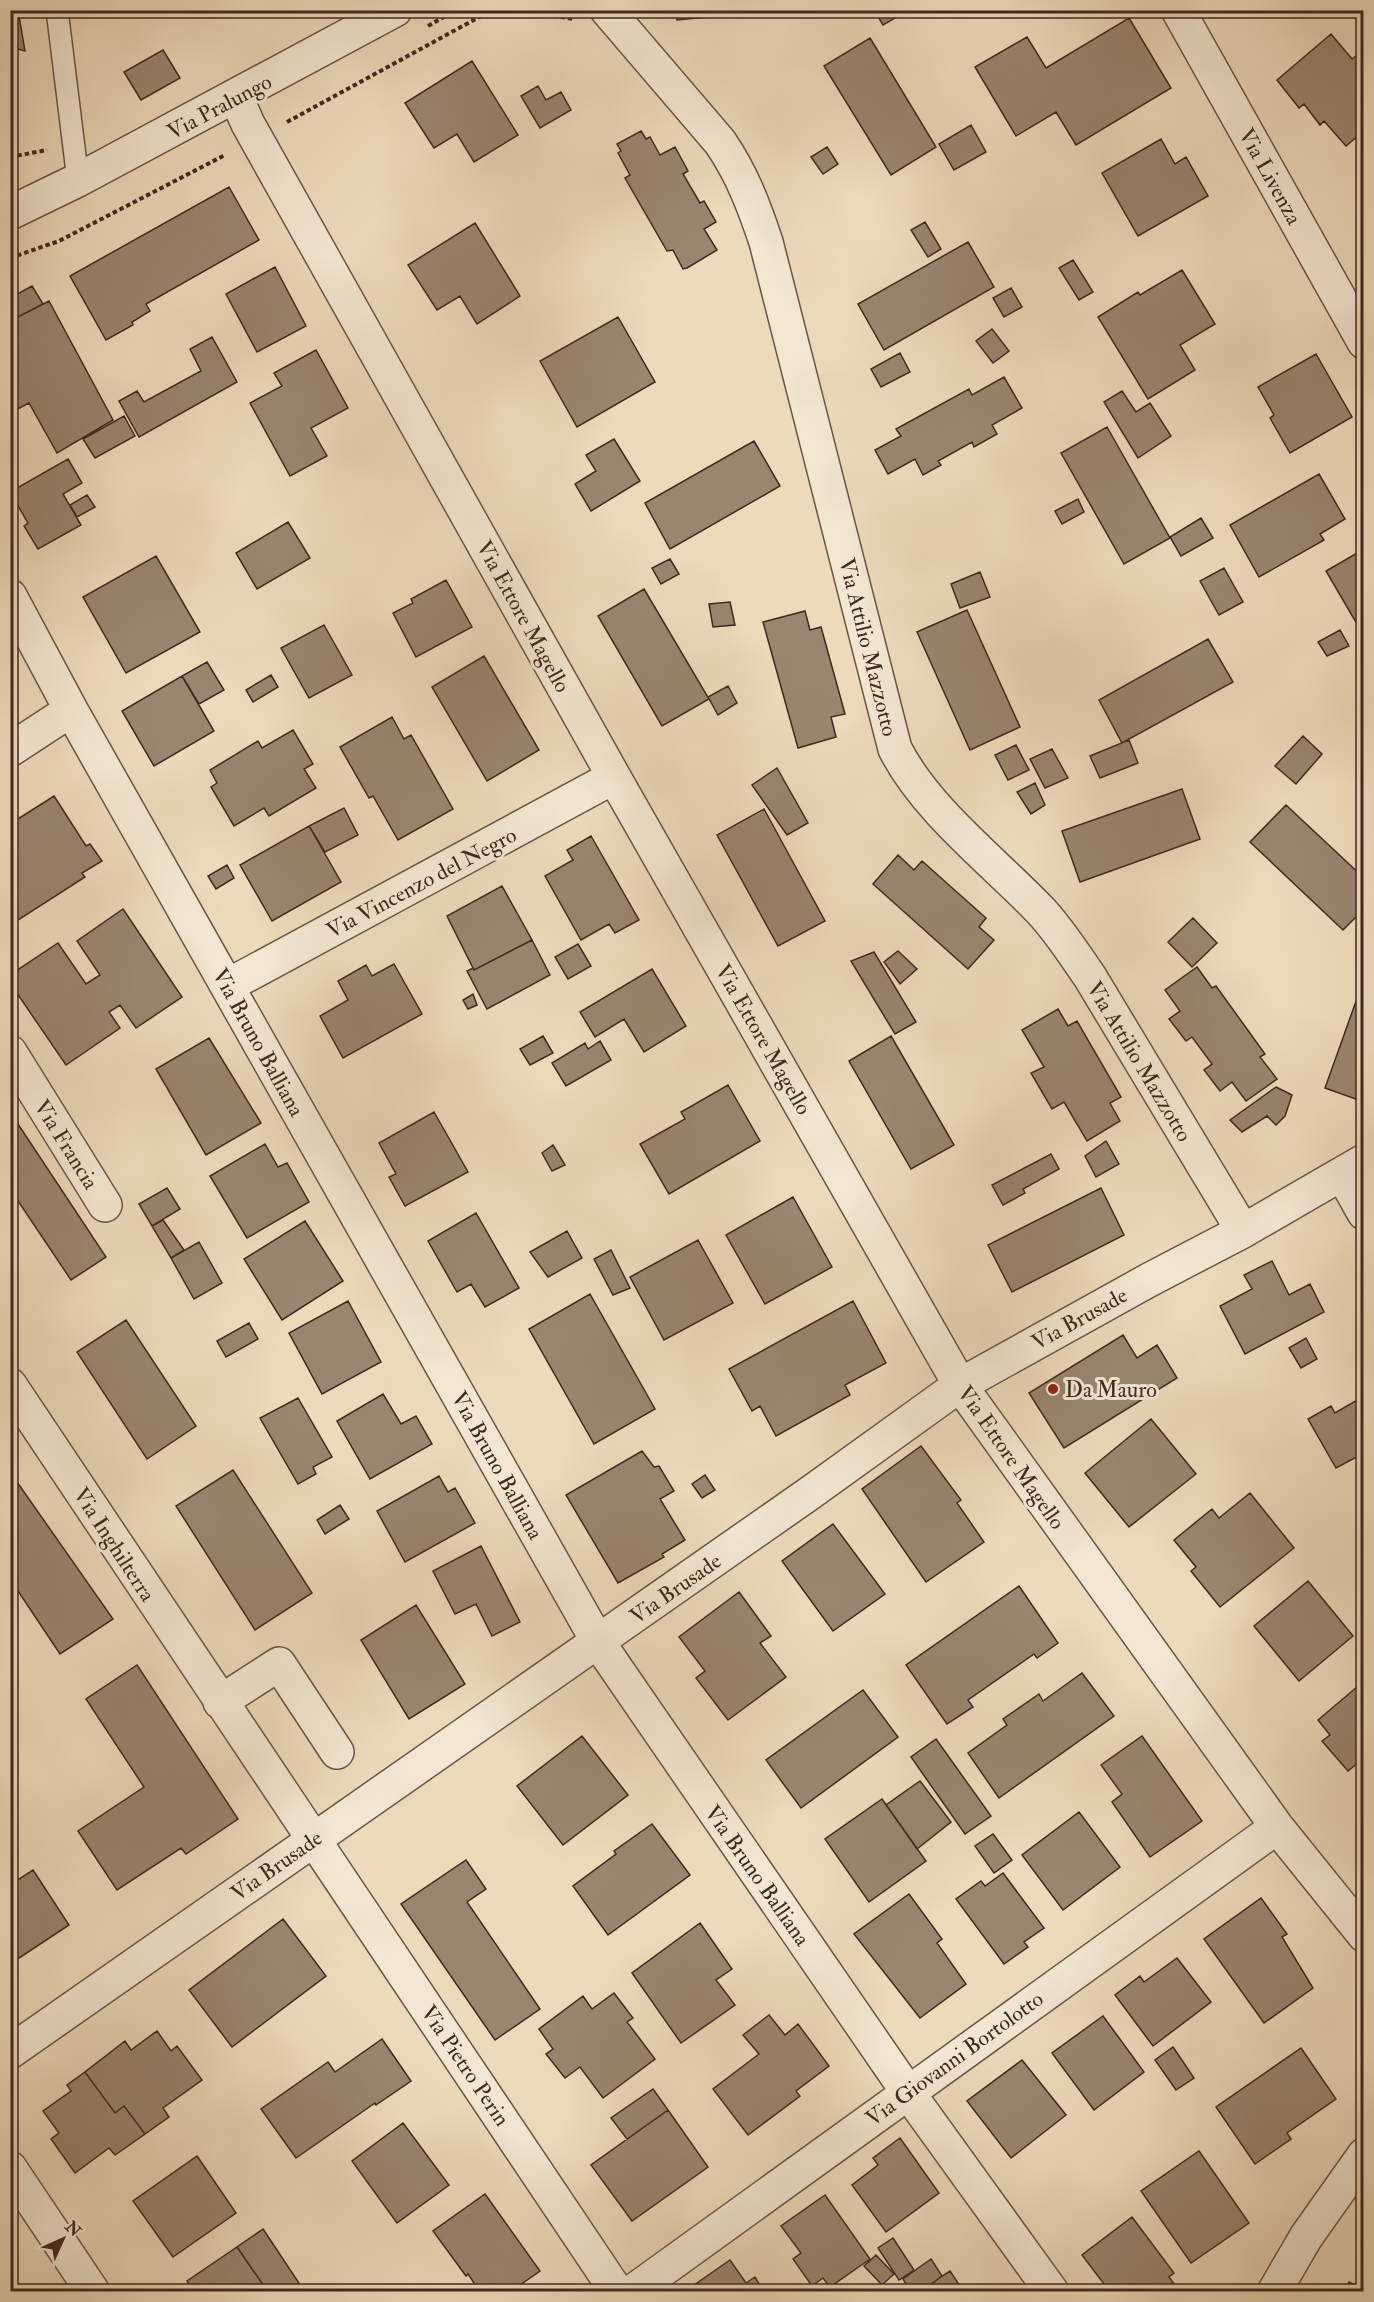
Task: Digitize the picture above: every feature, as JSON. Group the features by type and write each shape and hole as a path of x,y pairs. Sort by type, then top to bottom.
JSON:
{"street":[{"name":"Via Pralungo","path":"10,213 25,197 78,180 395,10"},
{"name":"Via Livenza","path":"1178,10 1364,342"},
{"name":"Via Attilio Mazzotto","path":"613,18 720,142 748,188 766,242 895,749 900,760 926,797 1041,912 1066,941 1243,1231"},
{"name":"Via Ettore Magello","path":"236,97 248,124 614,777 960,1385 1277,1827 1364,1935"},
{"name":"Via Bruno Balliana","path":"10,596 71,710 598,1642 908,2091 1052,2292"},
{"path":"10,750 71,710"},
{"name":"Via Vincenzo del Negro","path":"227,986 614,777"},
{"name":"Via Francia","path":"10,1052 105,1205"},
{"name":"Via Brusade","path":"10,2052 598,1642 960,1385 1149,1280 1243,1231 1353,1168"},
{"path":"1353,1168 1364,1213"},
{"name":"Via Inghilterra","path":"10,1385 220,1702 315,1838"},
{"path":"220,1702 279,1664 337,1752"},
{"name":"Via Giovanni Bortolotto","path":"632,2292 1277,1827"},
{"name":"Via Pietro Perin","path":"315,1838 617,2292"},
{"path":"1274,2292 1306,2237 1364,2155"},
{"path":"10,2168 93,2292"}],"lane":[{"path":"57,10 78,180"}],"path":[{"path":"516,10 613,18"}],"building":[{"path":"10,10 18,10 25,51 10,47"},
{"path":"676,10 781,10 677,20"},
{"path":"874,10 909,10 883,25"},
{"path":"1129,18 1171,88 1076,145 1056,112 1016,136 975,67 1027,37 1046,68"},
{"path":"1331,34 1352,59 1356,56 1364,65 1364,131 1346,146 1324,121 1320,125 1304,104 1299,108 1277,80"},
{"path":"870,38 936,147 891,175 824,66"},
{"path":"163,50 180,78 141,100 124,72"},
{"path":"472,61 518,135 474,162 457,134 434,148 405,103"},
{"path":"538,86 546,100 561,92 571,110 540,128 521,96"},
{"path":"971,125 986,152 954,170 939,144"},
{"path":"641,131 646,139 650,137 660,155 675,147 688,171 683,174 700,203 704,201 716,222 704,229 717,250 687,268 683,269 673,250 667,251 625,178 630,175 618,153 621,151 617,144"},
{"path":"1161,139 1175,164 1186,157 1208,196 1138,236 1102,173"},
{"path":"827,147 838,164 823,174 811,157"},
{"path":"229,187 259,240 146,304 150,311 132,322 133,325 106,340 70,276"},
{"path":"925,222 941,249 928,257 911,230"},
{"path":"475,223 520,296 477,324 460,296 437,310 408,265"},
{"path":"968,242 994,287 884,350 858,304"},
{"path":"1073,260 1093,292 1079,300 1059,268"},
{"path":"275,267 306,326 257,352 226,294"},
{"path":"1182,270 1215,324 1180,345 1195,370 1148,399 1098,317 1138,292 1140,295"},
{"path":"32,286 43,304 10,321 10,298"},
{"path":"1011,288 1022,307 1004,317 993,298"},
{"path":"49,301 113,420 57,453 29,403 10,413 10,321"},
{"path":"618,317 655,382 577,427 540,361"},
{"path":"992,329 1009,351 993,363 976,341"},
{"path":"212,337 237,382 139,437 119,401 137,391 144,402 201,371 190,349"},
{"path":"316,350 348,408 311,428 327,456 290,476 250,403 282,386 274,373"},
{"path":"900,353 910,372 881,387 871,369"},
{"path":"1316,354 1352,417 1290,453 1270,418 1274,415 1258,387"},
{"path":"1004,377 1022,408 992,425 997,434 974,447 972,442 938,461 941,465 923,475 915,459 888,474 875,450 901,436 896,429 969,389 972,395"},
{"path":"1122,391 1136,412 1150,403 1171,436 1138,458 1104,402"},
{"path":"124,416 135,436 95,458 83,439"},
{"path":"1107,427 1170,538 1124,564 1061,453"},
{"path":"614,439 640,481 591,511 575,484 596,471 586,455"},
{"path":"754,441 780,486 670,549 645,503"},
{"path":"68,459 82,483 63,494 81,525 38,549 24,526 28,523 10,492"},
{"path":"1319,474 1345,519 1320,534 1324,540 1259,577 1230,525"},
{"path":"87,495 95,507 77,517 70,505"},
{"path":"1078,499 1084,512 1062,524 1055,511"},
{"path":"1201,518 1213,538 1181,556 1170,537"},
{"path":"288,522 310,558 257,589 236,553"},
{"path":"1364,549 1364,636 1326,571"},
{"path":"156,556 200,632 126,673 83,597"},
{"path":"670,559 679,574 661,584 652,568"},
{"path":"1224,568 1243,602 1219,615 1200,581"},
{"path":"980,572 990,597 960,608 951,584"},
{"path":"446,580 472,627 416,657 393,613 413,603 411,599"},
{"path":"644,589 709,699 662,726 598,616"},
{"path":"730,602 735,625 713,627 709,604"},
{"path":"967,610 1020,727 970,750 917,632"},
{"path":"805,611 810,630 821,627 845,714 831,717 836,737 798,748 763,622"},
{"path":"324,625 352,675 309,698 281,648"},
{"path":"1340,630 1349,646 1327,656 1318,642"},
{"path":"1208,639 1233,682 1122,743 1099,700"},
{"path":"484,656 539,750 487,781 432,687"},
{"path":"207,662 224,690 199,704 182,676"},
{"path":"271,675 278,687 253,702 246,690"},
{"path":"182,676 214,731 154,766 122,711"},
{"path":"728,686 737,703 718,715 708,697"},
{"path":"392,717 404,739 411,735 453,809 398,840 373,796 369,798 340,747"},
{"path":"293,730 313,764 304,769 316,788 269,816 264,808 234,826 211,787 217,783 210,770 258,741 262,748"},
{"path":"1303,736 1322,754 1296,784 1275,766"},
{"path":"1129,740 1138,763 1100,778 1090,756"},
{"path":"1016,745 1029,770 1008,780 995,755"},
{"path":"1052,749 1068,778 1045,788 1030,759"},
{"path":"777,768 808,823 787,835 752,785"},
{"path":"1035,783 1045,805 1031,814 1017,792"},
{"path":"1182,789 1200,839 1080,882 1062,831"},
{"path":"54,796 86,846 90,844 102,861 82,873 85,877 12,924 10,824"},
{"path":"1286,805 1364,878 1364,909 1343,930 1250,842"},
{"path":"344,808 358,835 325,852 309,826"},
{"path":"764,809 825,921 778,946 717,835"},
{"path":"309,826 341,882 272,921 240,865"},
{"path":"591,836 639,920 615,933 609,924 581,940 545,876 573,860 567,850"},
{"path":"898,855 914,870 922,861 986,918 979,927 994,940 968,969 873,884"},
{"path":"227,865 234,878 216,889 208,876"},
{"path":"502,886 532,940 474,970 447,916"},
{"path":"123,909 182,997 136,1028 120,1005 109,1012 120,1028 66,1065 10,983 10,975 58,943 86,984 100,975 77,941"},
{"path":"1193,918 1217,943 1192,967 1168,942"},
{"path":"532,940 550,975 487,1009 467,971 473,968 474,970"},
{"path":"578,944 591,966 568,979 555,957"},
{"path":"898,951 917,969 900,984 884,962"},
{"path":"874,952 916,1022 895,1034 851,961"},
{"path":"394,964 422,1014 343,1058 320,1016 348,1000 338,981 366,965 372,976"},
{"path":"1197,967 1212,988 1216,986 1265,1054 1260,1057 1277,1079 1246,1101 1232,1082 1220,1091 1204,1070 1212,1064 1192,1037 1186,1041 1169,1019 1180,1011 1165,990"},
{"path":"652,969 686,1026 644,1052 624,1019 595,1037 580,1012"},
{"path":"1364,979 1364,1102 1325,1088"},
{"path":"473,994 477,1005 468,1009 463,1000"},
{"path":"1058,1009 1068,1026 1077,1021 1121,1097 1110,1103 1120,1121 1087,1141 1064,1102 1052,1109 1031,1073 1044,1067 1022,1030"},
{"path":"543,1036 553,1053 530,1065 520,1049"},
{"path":"891,1036 954,1145 911,1169 849,1061"},
{"path":"209,1038 261,1123 206,1155 156,1069"},
{"path":"600,1041 611,1060 566,1086 552,1063 585,1043 588,1049"},
{"path":"728,1085 760,1141 669,1194 640,1144 685,1119 681,1112"},
{"path":"1276,1087 1292,1095 1285,1116 1276,1125 1267,1116 1242,1132 1230,1120"},
{"path":"10,1112 106,1257 71,1280 10,1189"},
{"path":"434,1112 468,1172 405,1206 389,1177 396,1174 379,1143"},
{"path":"1106,1141 1119,1164 1096,1177 1085,1156"},
{"path":"265,1144 278,1167 287,1163 309,1202 247,1238 210,1176"},
{"path":"553,1145 565,1165 552,1171 542,1153"},
{"path":"1051,1154 1059,1169 1023,1189 1025,1193 1003,1205 992,1185"},
{"path":"167,1188 180,1209 152,1226 139,1204"},
{"path":"1101,1188 1124,1235 1012,1292 988,1245"},
{"path":"793,1197 832,1267 765,1304 726,1235"},
{"path":"476,1213 519,1288 485,1307 471,1284 457,1292 428,1241"},
{"path":"163,1220 184,1250 171,1258 152,1226"},
{"path":"305,1221 343,1281 282,1320 244,1259"},
{"path":"567,1231 582,1258 548,1277 530,1252"},
{"path":"698,1240 733,1303 664,1340 630,1277"},
{"path":"199,1242 222,1283 194,1299 171,1258"},
{"path":"611,1250 630,1288 613,1295 594,1259"},
{"path":"1272,1261 1289,1295 1310,1284 1324,1312 1245,1354 1220,1306 1252,1289 1244,1275"},
{"path":"590,1294 655,1409 594,1444 529,1329"},
{"path":"348,1301 381,1362 322,1394 289,1333"},
{"path":"853,1301 886,1363 845,1385 850,1395 776,1436 760,1406 752,1411 729,1369"},
{"path":"126,1320 196,1426 147,1459 77,1352"},
{"path":"249,1323 258,1339 226,1357 217,1341"},
{"path":"1123,1335 1137,1358 1157,1345 1177,1378 1064,1448 1029,1393"},
{"path":"1306,1338 1317,1359 1301,1368 1289,1348"},
{"path":"383,1394 401,1424 416,1416 432,1444 370,1479 337,1421"},
{"path":"1364,1396 1364,1453 1336,1468 1308,1419 1331,1406 1335,1413"},
{"path":"298,1398 332,1457 313,1467 316,1474 298,1484 260,1418"},
{"path":"1151,1419 1196,1474 1129,1527 1085,1473"},
{"path":"921,1446 961,1500 957,1503 984,1542 926,1582 862,1489"},
{"path":"642,1451 654,1467 659,1466 674,1491 660,1499 685,1540 662,1554 664,1557 618,1583 566,1495"},
{"path":"233,1470 312,1593 255,1630 176,1506"},
{"path":"10,1472 113,1619 60,1654 10,1579"},
{"path":"705,1475 715,1490 702,1498 692,1484"},
{"path":"439,1476 448,1492 455,1488 475,1523 405,1562 377,1511"},
{"path":"1250,1493 1294,1548 1220,1607 1191,1571 1196,1567 1174,1540 1212,1509 1219,1518"},
{"path":"340,1505 349,1519 325,1534 317,1520"},
{"path":"833,1524 885,1594 833,1631 782,1561"},
{"path":"481,1546 520,1622 492,1636 476,1604 455,1614 433,1571"},
{"path":"1308,1581 1353,1636 1299,1681 1254,1626"},
{"path":"1019,1586 1058,1643 1037,1658 1034,1654 968,1700 973,1707 947,1724 906,1665"},
{"path":"739,1592 771,1636 760,1643 786,1677 728,1720 696,1678 705,1671 679,1637"},
{"path":"416,1605 465,1684 409,1719 361,1640"},
{"path":"137,1665 238,1819 186,1854 181,1848 117,1890 78,1831 144,1787 86,1699"},
{"path":"1082,1673 1114,1716 999,1798 968,1753 1007,1725 1003,1719 1039,1694 1043,1701"},
{"path":"1364,1681 1364,1758 1348,1771 1322,1741 1330,1735 1318,1720"},
{"path":"863,1690 898,1737 801,1808 766,1760"},
{"path":"582,1736 628,1795 563,1845 517,1786"},
{"path":"1142,1736 1202,1821 1150,1857 1112,1802 1122,1794 1101,1765"},
{"path":"936,1739 991,1816 965,1834 911,1757"},
{"path":"920,1781 951,1822 917,1849 886,1805"},
{"path":"882,1799 926,1861 869,1902 825,1839"},
{"path":"1079,1812 1120,1867 1063,1910 1022,1855"},
{"path":"652,1824 690,1875 608,1935 573,1886 616,1854 614,1851"},
{"path":"993,1834 1012,1860 994,1873 975,1846"},
{"path":"466,1860 486,1889 467,1902 540,2009 495,2040 401,1904"},
{"path":"33,1870 69,1925 10,1964 10,1885"},
{"path":"1003,1873 1044,1928 1024,1942 1028,1947 1004,1964 956,1899 981,1881 985,1886"},
{"path":"909,1894 942,1939 937,1943 966,1984 920,2018 854,1934"},
{"path":"1261,1898 1287,1934 1282,1937 1313,1988 1264,2023 1204,1939"},
{"path":"283,1919 326,1976 232,2047 189,1990"},
{"path":"700,1923 732,1969 716,1980 735,2005 681,2043 632,1973"},
{"path":"1177,1958 1211,2002 1153,2046 1115,1995 1140,1976 1144,1982"},
{"path":"614,1993 633,2018 627,2022 655,2059 603,2098 580,2067 565,2078 546,2054 553,2049 539,2029 583,1996 592,2009"},
{"path":"769,2015 785,2035 798,2024 829,2066 796,2091 800,2096 748,2135 713,2089 759,2054 743,2035"},
{"path":"1103,2016 1144,2072 1094,2110 1052,2053"},
{"path":"157,2031 171,2051 177,2046 202,2080 163,2108 169,2117 145,2134 124,2106 115,2113 85,2072 125,2041 131,2050"},
{"path":"382,2039 411,2081 296,2158 261,2109 328,2062 335,2072"},
{"path":"1173,2047 1194,2078 1176,2090 1155,2060"},
{"path":"1301,2048 1336,2099 1287,2133 1291,2139 1255,2164 1216,2107"},
{"path":"1022,2060 1066,2115 1011,2158 967,2101"},
{"path":"85,2072 115,2113 124,2106 145,2134 115,2155 109,2148 75,2173 51,2139 59,2133 43,2111 71,2091 67,2085"},
{"path":"653,2089 668,2110 627,2139 611,2118"},
{"path":"668,2110 708,2167 632,2221 591,2165"},
{"path":"403,2123 449,2185 397,2223 352,2161"},
{"path":"900,2138 939,2193 886,2232 852,2185 878,2165 873,2158"},
{"path":"1199,2151 1249,2223 1191,2263 1141,2191"},
{"path":"197,2156 236,2213 173,2257 133,2201"},
{"path":"485,2194 540,2271 510,2292 480,2292 433,2231"},
{"path":"825,2195 870,2259 830,2287 823,2278 812,2286 793,2259 801,2253 781,2226"},
{"path":"1132,2217 1174,2273 1169,2277 1180,2292 1110,2292 1082,2255"},
{"path":"263,2229 299,2283 288,2292 268,2292 237,2247"},
{"path":"893,2238 914,2270 899,2280 878,2248"},
{"path":"237,2247 268,2292 194,2292 187,2281"},
{"path":"876,2255 894,2274 882,2285 864,2266"},
{"path":"931,2259 942,2276 921,2292 911,2292 903,2279"},
{"path":"730,2260 746,2283 755,2277 764,2292 684,2292"},
{"path":"950,2271 964,2292 921,2292 942,2276"},
{"path":"1349,2282 1364,2289 1364,2292 1345,2292"}],"place":[{"name":"Da Mauro","path":"1053,1389"}]}
